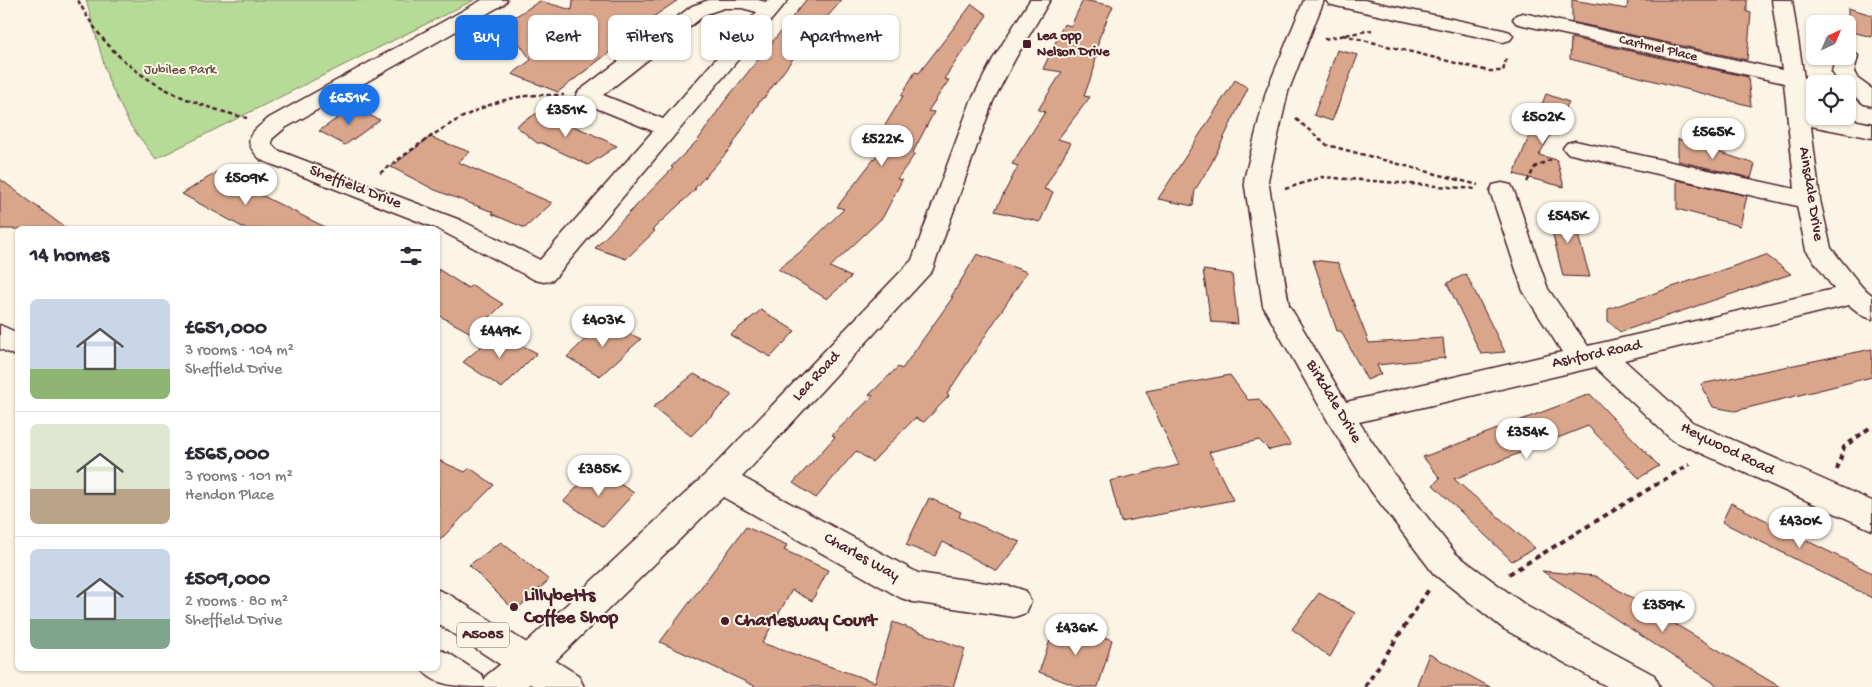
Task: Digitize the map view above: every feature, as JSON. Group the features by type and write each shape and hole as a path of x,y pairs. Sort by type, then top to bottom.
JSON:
{"main road":[{"name":"Sheffield Drive","path":"497,0 276,123 260,137 261,147 269,155 451,226 544,273 774,5"},
{"name":"Lea Road","path":"499,687 528,664 720,480 923,264 982,101 1004,59 1040,0"},
{"name":"Birkdale Drive","path":"1314,0 1274,102 1256,180 1276,306 1382,482 1445,564 1516,618 1642,687"},
{"path":"1336,0 1505,44"},
{"name":"Ainsdale Drive","path":"1782,0 1794,79 1808,200 1819,250 1863,301"},
{"path":"667,129 588,96 699,10 722,2 774,5"},
{"name":"Cartmel Place","path":"1523,19 1794,79"},
{"path":"1845,65 1843,72 1850,83 1872,99"},
{"path":"1798,116 1872,131"},
{"path":"1575,148 1808,200"},
{"name":"Heywood Road","path":"1502,191 1536,291 1591,357 1682,431 1872,516"},
{"name":"Ashford Road","path":"1340,415 1591,357 1863,301"},
{"path":"0,335 15,345"},
{"name":"Charles Way","path":"720,480 913,588 1014,602"},
{"name":"A5085","path":"440,607 566,687"},
{"path":"440,667 470,687"}],"path":[{"path":"78,0 84,16 107,45 131,67 161,87 191,101 231,115 276,123"},
{"path":"1296,44 1381,28"},
{"path":"1343,35 1488,71 1503,71 1505,44"},
{"path":"359,189 444,127 502,101 532,94 588,96"},
{"path":"1274,102 1327,145 1502,191"},
{"path":"1258,198 1322,177 1521,192 1535,167 1575,148"},
{"path":"1830,497 1844,447 1872,426"},
{"path":"1481,592 1718,447"},
{"path":"1365,687 1445,564"}],"green space":[{"name":"Jubilee Park","path":"86,0 474,0 156,159 130,125 109,82"}],"building":[{"path":"573,0 678,0 656,15 608,15 608,53 558,92 512,74 531,60 598,60 598,15 528,15 528,56 518,42 518,15 540,1 572,10"},
{"path":"806,0 842,0 829,15 794,15"},
{"path":"1083,0 1113,6 1099,38 1094,69 1084,96 1090,97 1058,139 1071,143 1044,189 1053,192 1040,222 995,211 1018,166 1012,164 1045,112 1038,110 1062,72 1043,69 1064,24 1071,26"},
{"path":"1572,0 1627,9 1628,0 1747,0 1747,12 1751,13 1747,60 1572,22"},
{"path":"972,4 987,15 944,79 949,80 928,111 934,112 912,154 915,154 897,179 902,180 883,217 830,267 851,277 827,299 778,269 799,253 844,209 837,207 887,142 876,140 903,96 901,96 915,72 919,73"},
{"path":"1848,8 1872,15 1872,37 1856,33 1856,15 1848,15"},
{"path":"782,30 782,60 792,60 764,98 762,98 730,149 694,189 696,189 652,230 655,231 626,259 595,248 698,140 724,102 758,60 772,60 772,42"},
{"path":"1571,38 1748,77 1751,106 1570,59"},
{"path":"1337,50 1358,55 1332,121 1314,115"},
{"path":"1235,80 1248,88 1211,164 1195,190 1193,206 1158,199"},
{"path":"1546,94 1569,102 1539,155 1557,160 1564,187 1514,174"},
{"path":"352,108 380,120 345,145 319,131"},
{"path":"539,112 617,146 588,165 542,143 537,143 516,126"},
{"path":"430,137 470,152 458,162 552,203 525,228 492,214 493,212 435,190 391,167"},
{"path":"1678,139 1755,164 1751,178 1678,161"},
{"path":"217,172 323,226 241,226 182,194"},
{"path":"0,179 63,226 15,226 15,229 0,229"},
{"path":"1677,180 1747,196 1740,226 1677,209"},
{"path":"1547,210 1571,211 1590,277 1563,276"},
{"path":"977,254 1027,272 947,394 949,396 924,422 915,418 872,462 856,451 816,498 793,483 835,437 832,435 873,396 869,395 898,367 902,369 953,297 951,297"},
{"path":"1766,255 1791,274 1620,332 1608,321 1608,309"},
{"path":"1313,260 1338,263 1369,343 1443,338 1445,358 1377,365 1381,374 1367,380 1341,331 1337,331"},
{"path":"440,270 468,288 472,285 503,304 473,334 440,316"},
{"path":"1203,270 1232,274 1238,324 1211,322"},
{"path":"1466,274 1505,352 1481,354 1447,283"},
{"path":"761,310 795,331 771,357 730,335"},
{"path":"603,322 641,339 600,376 567,357"},
{"path":"497,333 537,353 502,388 463,362"},
{"path":"1872,349 1872,377 1735,411 1713,407 1701,384"},
{"path":"694,374 732,395 691,436 653,407"},
{"path":"1230,375 1248,400 1259,399 1291,445 1269,450 1259,440 1209,452 1233,500 1121,522 1110,481 1179,465 1146,391"},
{"path":"1590,394 1659,466 1639,478 1588,426 1454,479 1535,548 1512,561 1433,485 1440,478 1423,457"},
{"path":"440,461 465,472 470,468 494,485 440,540"},
{"path":"595,468 634,493 603,527 564,501"},
{"path":"929,498 961,512 959,517 1020,542 997,571 943,542 935,556 906,545"},
{"path":"1731,503 1872,573 1872,598 1722,522"},
{"name":"Charlesway Court","path":"746,527 787,545 784,550 828,570 812,601 792,590 762,643 875,682 893,622 965,649 953,687 757,687 660,642"},
{"path":"501,542 549,580 515,611 469,565"},
{"path":"1542,571 1595,576 1780,687 1720,687"},
{"path":"1319,593 1355,613 1330,657 1292,629"},
{"path":"1057,620 1112,640 1098,687 1079,687 1039,672"},
{"path":"1429,654 1490,687 1416,687"}],"place":[{"name":"Lea opp Nelson Drive","path":"1027,44"},
{"name":"Lillybetts Coffee Shop","path":"514,607"},
{"name":"Charlesway Court","path":"725,621"}]}
